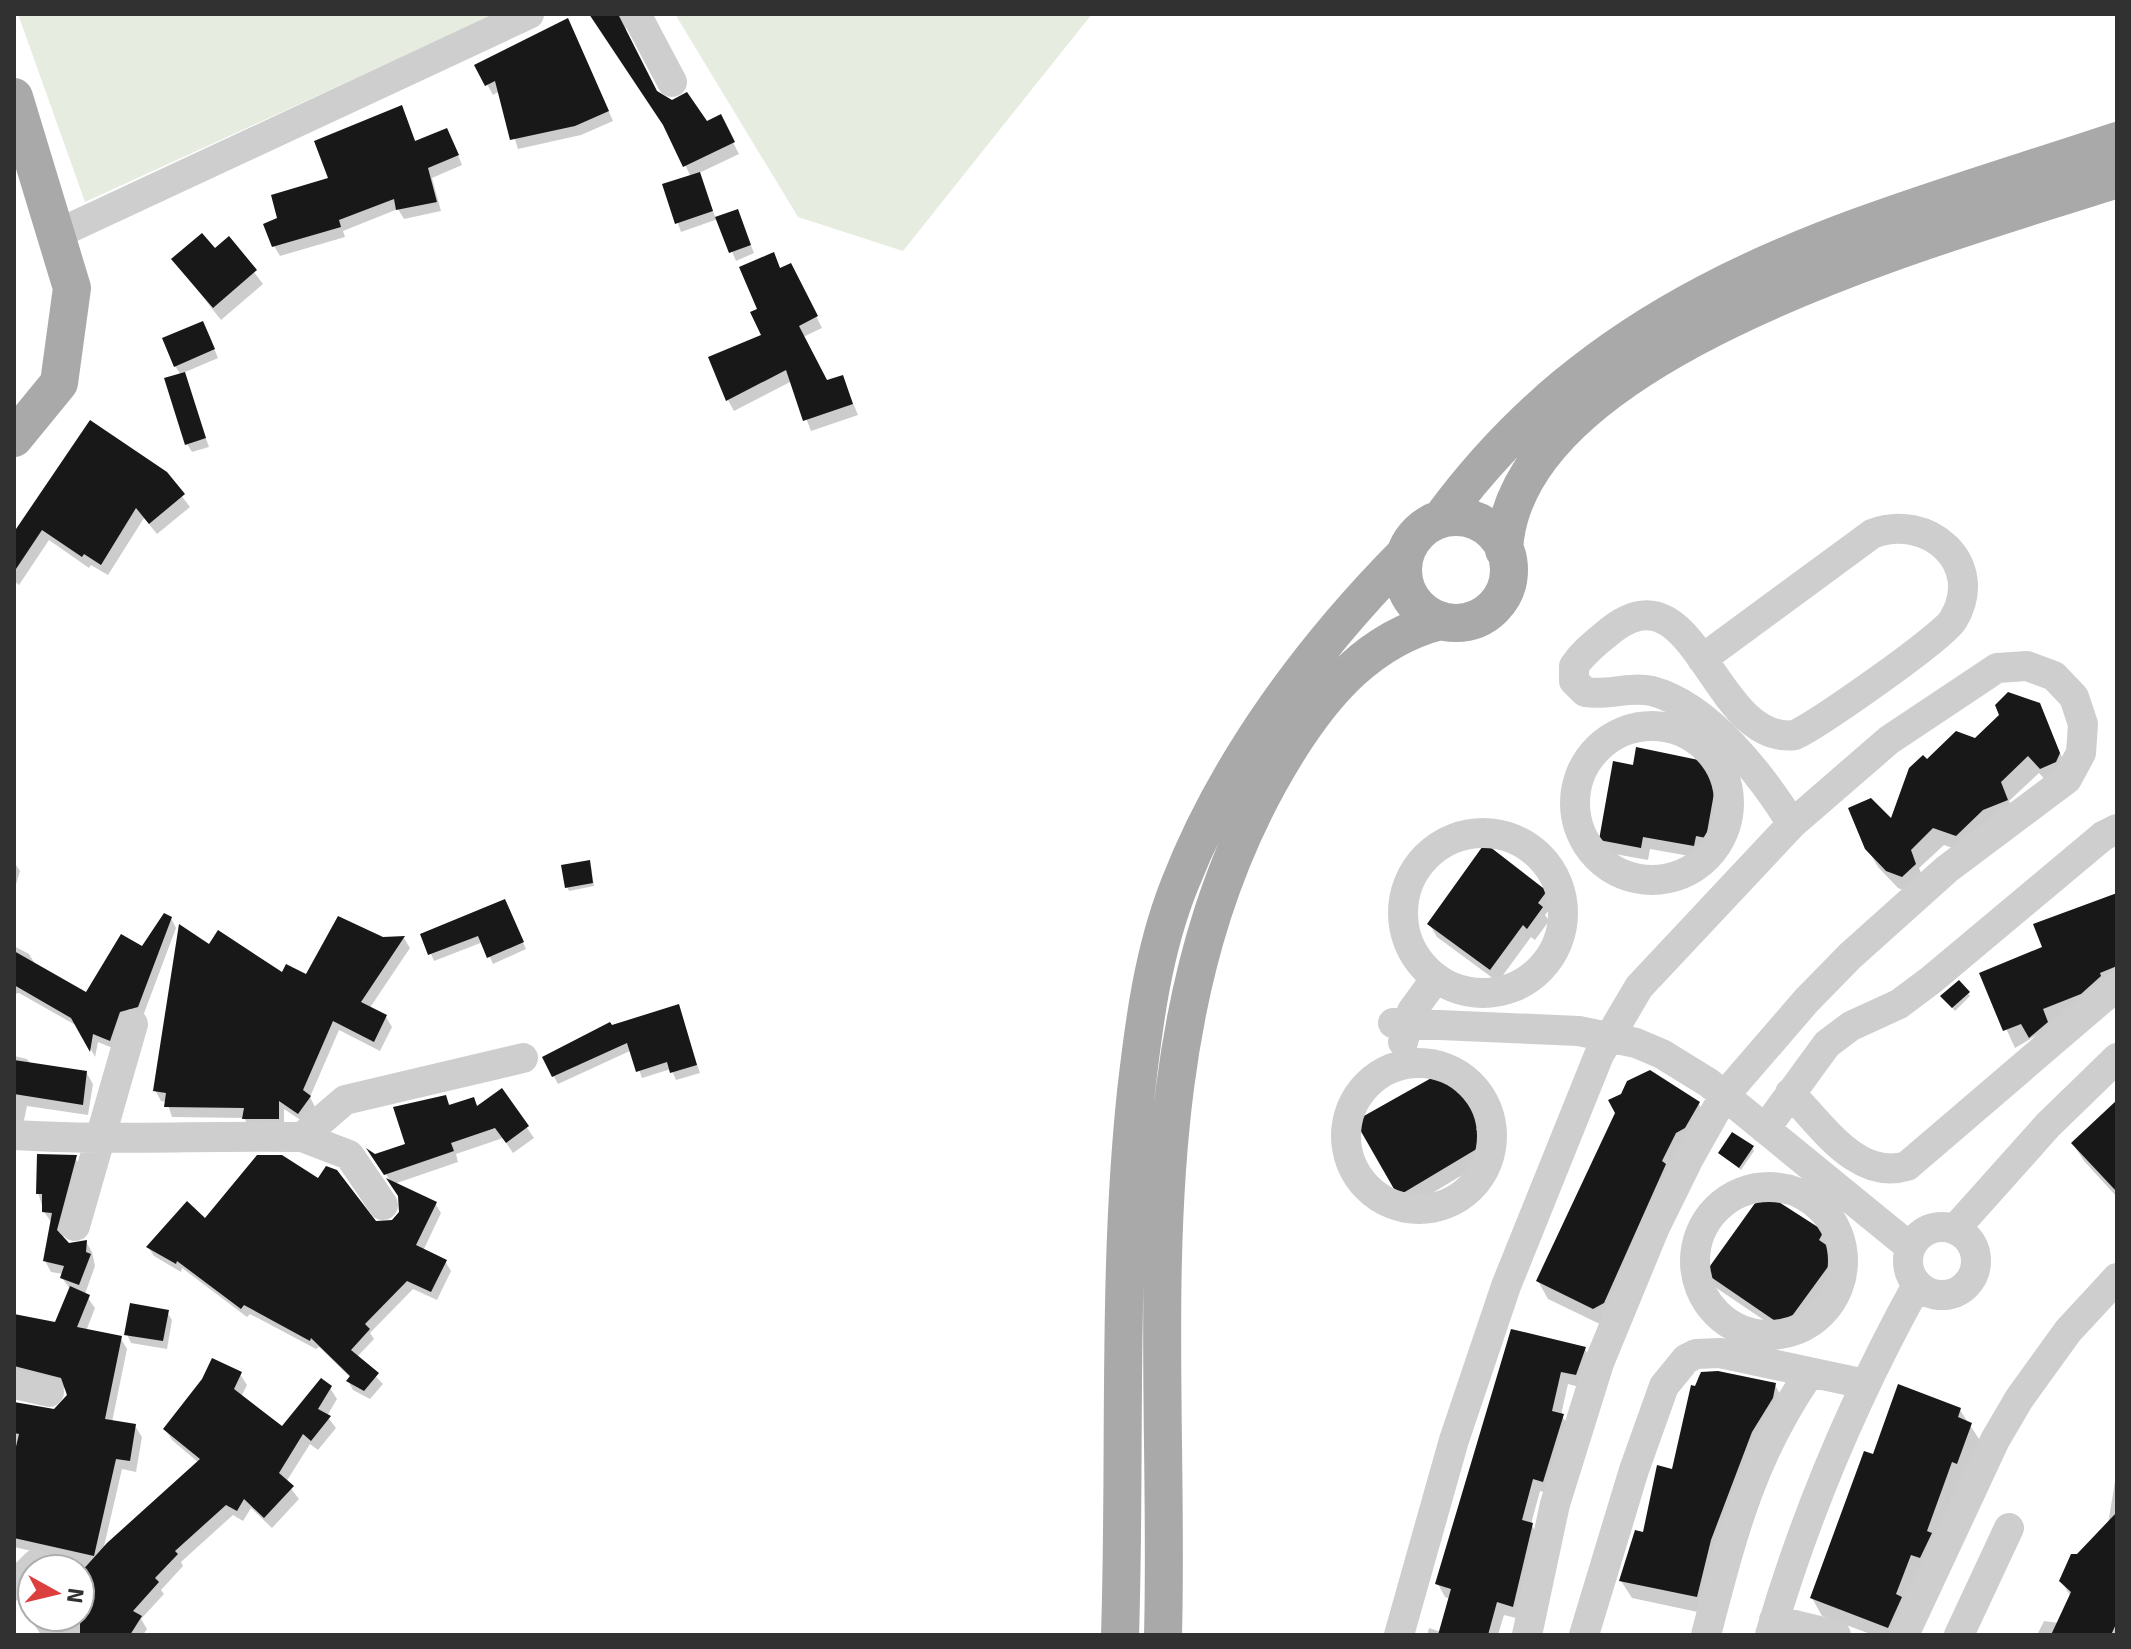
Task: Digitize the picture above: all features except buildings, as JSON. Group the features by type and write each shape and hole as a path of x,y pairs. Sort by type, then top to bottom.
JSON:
{"main road":[{"path":"14,97 72,288 59,383 14,438"},
{"path":"1441,519 1498,447 1542,405 1601,357 1699,295 1805,245 2117,141"},
{"path":"1163,1635 1160,1253 1183,1036 1200,956 1226,877 1257,804 1310,717 1342,678 1377,648 1418,627 1440,621 1468,622 1496,604 1508,573 1505,530 1517,492 1547,449 1618,384 1668,353 1759,306 1826,277 2117,179"},
{"path":"1440,621 1413,602 1402,570 1413,538 1426,526 1441,519 1461,517 1479,522 1494,534 1504,550"},
{"path":"1120,1635 1124,1253 1129,1163 1144,1026 1163,932 1197,843 1264,727 1344,620 1405,554"}],"street":[{"path":"57,234 529,14"},
{"path":"636,14 672,82"},
{"path":"1702,659 1872,534 1903,527 1933,536 1946,547 1961,575 1959,607 1941,633 1795,735 1773,735 1754,726 1702,659 1670,622 1659,616 1635,615 1623,619 1580,657 1572,674 1579,688 1585,692 1651,691 1683,704 1747,762 1792,824"},
{"path":"1399,1635 1434,1505 1479,1362 1608,1036 1657,965 1792,824 1889,740 1997,668 2027,666 2054,676 2065,685 2080,710 2084,739 2081,753 2067,779 1947,869 1895,913 1806,1001 1724,1096 1655,1227 1599,1363 1555,1504 1527,1635"},
{"path":"1660,726 1687,734 1710,752 1725,778 1729,806 1722,835 1705,858 1681,874 1667,878 1638,878 1611,868 1590,847 1578,821 1577,792 1586,764 1605,742 1631,729 1660,726"},
{"path":"1765,1129 1839,1034 1916,992 2103,836 2117,829"},
{"path":"1495,834 1536,853 1555,877 1563,907 1559,937 1545,964 1535,975 1508,989 1478,994 1449,986 1436,978 1415,956 1404,928 1409,883 1426,857 1451,840 1465,835 1495,834"},
{"path":"1555,877 1590,847"},
{"path":"1403,1064 1400,1024 1436,978"},
{"path":"1790,1093 1859,1161 1882,1171 1907,1166 2117,986"},
{"path":"75,1226 102,1141 133,1024"},
{"path":"1400,1024 1579,1031 1608,1036 1662,1054 1724,1096 1765,1129 1827,1196 1910,1247"},
{"path":"302,1137 345,1100 523,1058"},
{"path":"1955,1229 2048,1125 2117,1058"},
{"path":"1403,1064 1444,1066 1468,1081 1485,1103 1492,1130 1489,1157 1476,1182 1455,1200 1429,1208 1401,1207 1376,1195 1357,1175 1347,1149 1347,1121 1358,1095 1377,1075 1403,1064"},
{"path":"14,1135 102,1141 214,1135 302,1137 349,1155 383,1205"},
{"path":"1770,1187 1827,1196 1840,1241 1842,1268 1835,1294 1818,1316 1795,1330 1769,1335 1742,1329 1719,1315 1703,1293 1696,1267 1699,1240 1720,1206 1743,1191 1770,1187"},
{"path":"1929,1229 1955,1229 1966,1237 1976,1261 1966,1285 1941,1295 1928,1293 1917,1285 1910,1274 1910,1247 1929,1229"},
{"path":"1904,1635 1995,1440 2019,1399 2068,1331 2117,1278"},
{"path":"1836,1635 1772,1627 1807,1520 1865,1384 1917,1285"},
{"path":"1584,1635 1634,1470 1664,1386 1677,1366 1696,1354 1720,1353 1865,1384"},
{"path":"1706,1635 1750,1480 1776,1425 1809,1374"},
{"path":"14,1384 49,1392"},
{"path":"1959,1635 2009,1528"},
{"path":"14,1559 36,1564 14,1586"}],"shaded area":[{"path":"18,14 496,14 85,202"},
{"path":"675,14 1092,14 903,251 798,217"}]}
